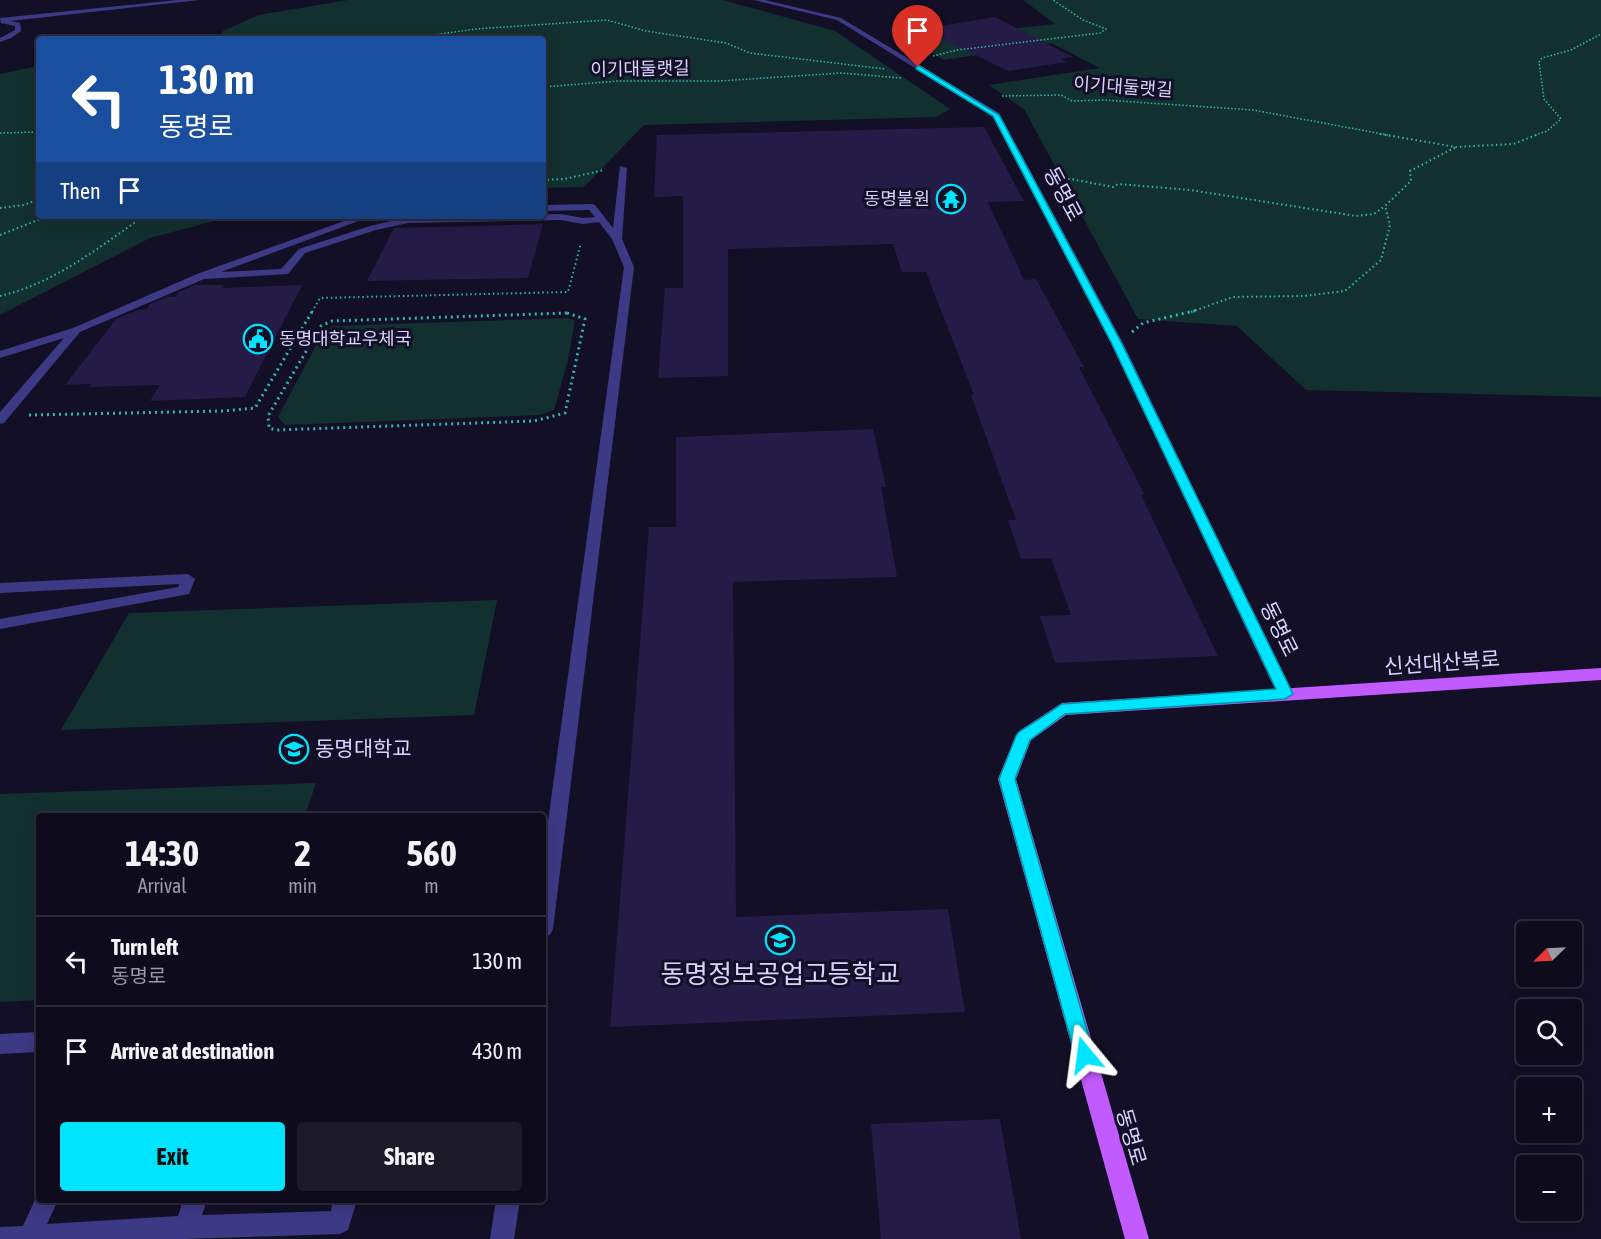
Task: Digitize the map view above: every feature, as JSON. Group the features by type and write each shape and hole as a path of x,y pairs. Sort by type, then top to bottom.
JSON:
{"main road":[{"name":"신선대산복로","path":"1285,694 1601,674"},
{"name":"동명로","path":"1137,1239 1007,779 1024,736 1062,709 1285,694"}],"street":[{"path":"0,21 196,0"},
{"name":"동명로","path":"757,0 839,19 996,115 1117,344 1285,694"},
{"path":"0,21 18,24 18,31 0,40"},
{"path":"616,239 623,168"},
{"path":"546,208 592,207 616,239 629,267 546,906"},
{"path":"546,217 583,221 601,219"},
{"path":"0,355 77,330 201,276 359,219"},
{"path":"201,276 284,272 302,251 373,228 408,220 459,219"},
{"path":"2,418 77,330"},
{"path":"0,588 188,579 184,591 0,624"},
{"path":"0,1044 36,1042"},
{"path":"30,1237 45,1203"},
{"path":"186,1227 194,1203"},
{"path":"0,1239 186,1227 340,1222 344,1203"},
{"path":"502,1239 508,1203"}],"path":[{"path":"918,67 933,56 957,50 1100,33 1106,29 1083,20 1053,0"},
{"path":"425,36 476,28 607,20 646,31 726,43 750,53 889,69"},
{"name":"이기대둘랫길","path":"1003,96 1061,95 1072,100 1253,110 1292,119 1456,147 1513,144 1547,131 1561,119 1544,99 1539,62 1542,58 1571,50 1601,34"},
{"name":"이기대둘랫길","path":"546,87 619,81 719,81 842,73 899,78 916,76 940,81"},
{"path":"0,133 36,132"},
{"path":"1029,178 1071,179 1113,187 1118,184 1190,190 1356,216 1374,214 1411,181 1410,171 1456,147"},
{"path":"546,180 616,167 623,168"},
{"path":"0,208 24,205 36,200"},
{"path":"1117,344 1143,323 1203,309 1233,297 1303,297 1345,291 1381,260 1390,225 1385,206"},
{"path":"0,234 40,219"},
{"path":"0,296 20,293 46,281 139,219"},
{"path":"2,418 255,408 320,298 568,292 581,243"},
{"path":"567,313 581,316 585,319 565,413 534,421 276,430 269,428 268,423 268,416 321,326 340,320 567,313"}],"green space":[{"path":"348,0 723,0 835,31 950,109 937,117 644,125 584,187 546,188 546,36 220,36 223,31 259,15"},
{"path":"1023,0 1601,0 1601,397 1306,390 1237,326 1138,319 1024,109 989,85 1100,68 1051,43 944,60 908,40 1055,24"},
{"path":"36,67 36,219 222,219 150,238 0,315 0,74"},
{"path":"568,318 575,321 568,360 554,410 539,415 285,425 278,417 323,332 333,326"},
{"path":"497,600 474,715 61,730 129,613"},
{"path":"316,783 306,813 36,813 36,1000 0,1002 0,794"}],"building":[{"path":"995,17 1073,57 1060,59 1067,62 1008,71 922,29"},
{"path":"984,127 1024,201 988,202 1024,280 1036,279 1084,367 1079,367 1144,494 1141,495 1218,656 1055,663 1040,616 1071,615 1051,558 1021,559 1008,520 1016,520 971,395 974,395 926,272 902,272 893,244 728,249 728,376 658,378 665,288 683,288 683,196 654,197 657,135"},
{"path":"543,224 528,278 367,281 394,228"},
{"path":"195,285 224,285 222,288 302,285 245,397 150,401 160,385 89,387 91,384 65,385 116,319 138,310 147,309 150,304 167,297 175,297 178,292"},
{"path":"873,429 886,487 881,487 897,577 733,582 736,917 948,909 965,1012 610,1027 649,527 676,527 676,437"},
{"path":"1000,1119 1021,1239 881,1239 871,1124"}],"place":[{"name":"동명불원","path":"951,199"},
{"name":"동명대학교우체국","path":"258,339"},
{"name":"동명대학교","path":"294,749"},
{"name":"동명정보공업고등학교","path":"780,940"}],"route":[{"path":"918,67 996,115 1117,344 1285,694 1062,709 1024,736 1007,779 1085,1055"}]}
